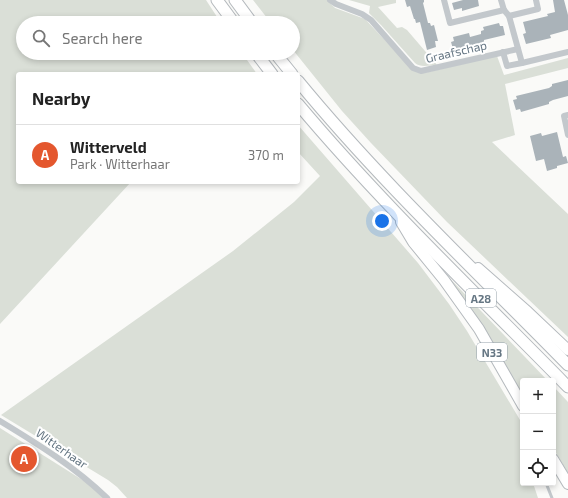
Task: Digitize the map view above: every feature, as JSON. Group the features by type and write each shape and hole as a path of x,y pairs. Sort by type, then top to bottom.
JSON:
{"highway":[{"path":"217,0 229,16"},
{"path":"235,0 247,16"},
{"path":"261,60 270,72"},
{"path":"281,60 290,72"},
{"name":"A28","path":"300,83 349,140 568,365"},
{"name":"A28","path":"300,106 354,168 393,209 568,387"},
{"name":"N33","path":"393,209 413,242 444,280 479,329 520,401"},
{"path":"436,231 528,312 568,350"},
{"path":"556,464 568,484"}],"street":[{"name":"Graafschap","path":"330,0 372,20 413,68 417,70 426,70 518,49"},
{"path":"444,0 450,23 504,10"},
{"path":"501,0 504,10 509,16 522,63"},
{"path":"509,16 538,8 536,0"},
{"path":"503,52 507,66 568,52"},
{"path":"568,115 564,116 568,135"},
{"name":"Witterhaar","path":"0,421 36,442 76,471 108,498"}],"lane":[{"path":"547,486 552,498"}],"shaded area":[{"path":"0,0 206,0 216,16 16,16 16,60 247,60 256,72 16,72 16,184 129,184 0,324"},
{"path":"253,0 327,0 335,8 365,19 411,68 424,73 497,56 504,75 568,58 568,68 505,84 515,135 492,142 568,214 568,337 447,222 342,111 300,59 300,16 266,16"},
{"path":"349,0 396,0 396,3 378,7 397,28 402,27 407,30 437,65 417,65 369,13 370,6"},
{"path":"300,127 418,263 467,331 520,420 520,486 534,486 538,498 127,498 108,480 1,415 233,251 294,202 320,176 300,154"},
{"path":"438,266 545,378 520,378 520,393"},
{"path":"556,389 568,402 568,473 556,453"},
{"path":"0,428 111,498 0,498"}],"building":[{"path":"405,0 424,0 423,3 428,23 430,23 431,26 434,25 438,41 435,41 436,47 427,50 420,22 416,23 410,6 407,7"},
{"path":"463,0 478,0 479,6 462,11 462,8 454,10 452,3"},
{"path":"553,0 564,0 568,15 568,30 550,35 551,38 526,44 523,34 526,33 523,22 548,16 547,14 555,12"},
{"path":"499,23 500,26 503,26 505,35 484,40 484,43 457,50 457,48 453,49 451,42 454,41 453,37 469,33 470,37 481,34 481,31 484,30 483,27"},
{"path":"568,80 568,96 553,100 549,102 549,104 521,112 520,109 516,110 513,100 517,99 516,96 549,88 552,84"},
{"path":"557,132 563,157 566,156 568,163 547,171 544,159 536,161 530,136 541,133 542,136"}],"place":[{"name":"Witterveld","path":"24,459"}]}
